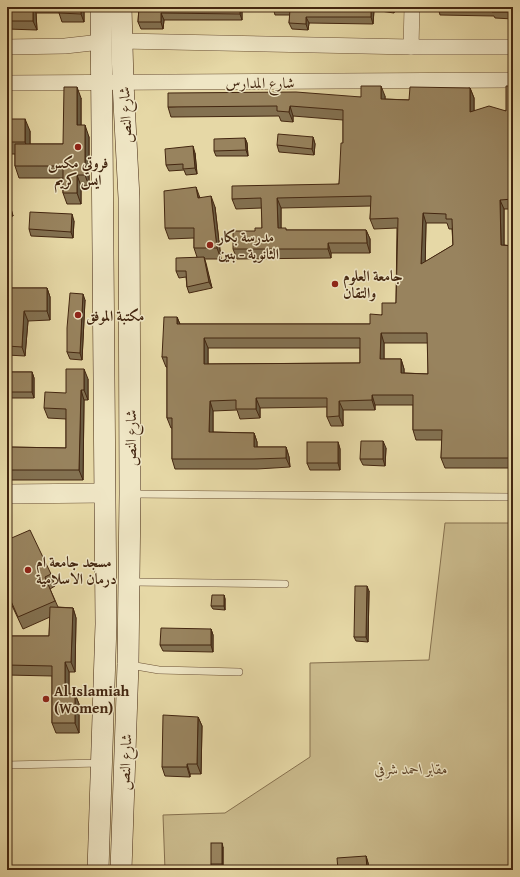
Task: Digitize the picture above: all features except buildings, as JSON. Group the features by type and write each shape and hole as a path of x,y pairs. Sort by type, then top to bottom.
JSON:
{"main road":[{"name":"شارع النص","path":"98,870 106,624 105,493 112,82 111,42 101,7"},
{"name":"شارع النص","path":"111,42 121,7"},
{"name":"شارع النص","path":"112,82 130,198 130,494 128,664 121,870"}],"street":[{"path":"411,47 412,7"},
{"path":"7,47 64,46 111,42 411,47 513,47"},
{"name":"شارع المدارس","path":"7,83 513,80"},
{"path":"7,494 105,493"}],"lane":[{"path":"130,494 513,497"},
{"path":"129,582 285,584"},
{"path":"128,664 159,670 239,672"},
{"path":"7,765 102,763"}],"green space":[{"name":"مقابر احمد شرفي","path":"445,523 513,523 513,870 165,870 163,815 225,813 310,757 310,663 429,660"}],"place":[{"name":"فروتي مكس ايس كريم","path":"78,147"},
{"name":"مدرسة بكار الثانوية - بنين","path":"210,245"},
{"name":"جامعة العلوم والتقان","path":"335,284"},
{"name":"مكتبة الموفق","path":"78,315"},
{"name":"مسجد جامعة ام درمان الاسلامية","path":"28,570"},
{"name":"Al Islamiah (Women)","path":"46,699"}]}
